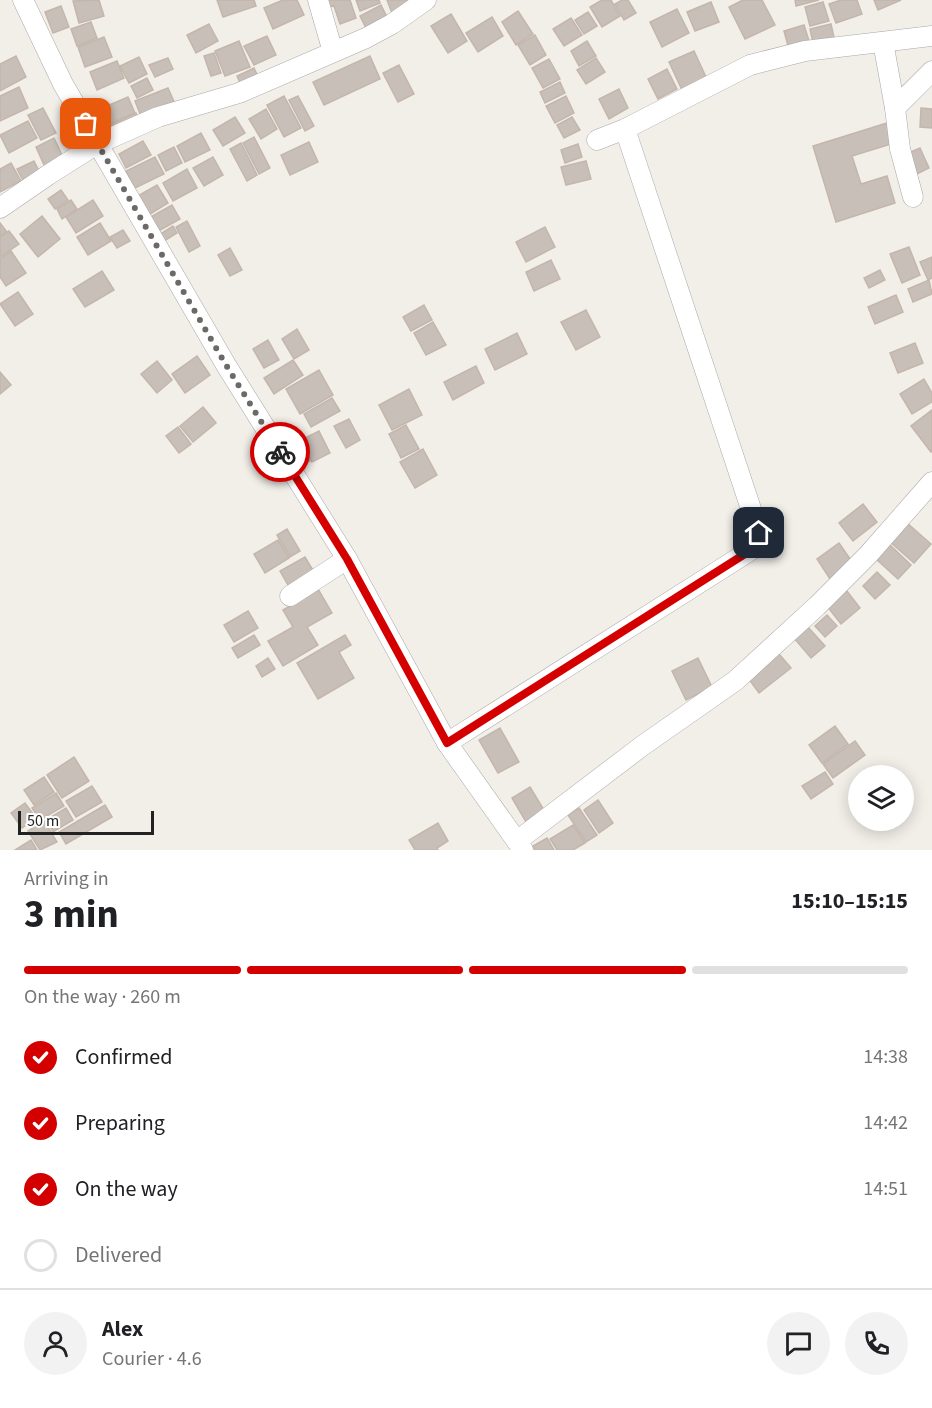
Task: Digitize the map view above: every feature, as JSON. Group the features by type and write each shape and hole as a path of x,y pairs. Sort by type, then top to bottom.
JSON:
{"street":[{"path":"23,0 63,84 97,144 226,365 347,559 447,743 520,845 642,746 735,681 817,606 868,555 932,482"},
{"path":"318,0 333,52"},
{"path":"0,208 97,144 158,117 238,93 366,38 392,24 426,0"},
{"path":"597,140 625,129 750,65 805,51 932,36"},
{"path":"883,42 900,148 913,197"},
{"path":"895,108 932,71"},
{"path":"447,743 759,545 759,533 625,129"},
{"path":"290,596 347,559"}],"building":[{"path":"99,0 104,16 79,23 73,1"},
{"path":"217,0 254,0 256,6 223,17"},
{"path":"283,0 297,0 304,15 273,29 264,8"},
{"path":"322,0 350,0 356,18 340,24 334,6 325,8"},
{"path":"356,0 379,0 380,3 360,11"},
{"path":"387,0 407,0 410,6 392,13"},
{"path":"602,0 611,0 620,16 602,27 590,7"},
{"path":"628,0 636,13 624,20 615,4"},
{"path":"743,0 762,0 775,25 745,39 729,7"},
{"path":"795,0 819,0 796,6"},
{"path":"841,0 857,0 862,14 836,23 829,4"},
{"path":"874,0 901,0 878,10"},
{"path":"711,2 719,22 695,31 687,12"},
{"path":"823,2 829,21 810,26 805,7"},
{"path":"381,5 389,21 368,32 360,16"},
{"path":"61,6 69,27 53,33 45,12"},
{"path":"677,9 689,33 662,47 650,22"},
{"path":"518,11 533,34 516,45 502,22"},
{"path":"588,12 597,26 584,34 575,20"},
{"path":"451,14 467,41 448,53 431,26"},
{"path":"492,17 503,36 478,52 466,33"},
{"path":"571,18 582,35 564,46 553,29"},
{"path":"91,22 97,38 77,46 71,29"},
{"path":"209,24 218,41 196,53 187,35"},
{"path":"831,24 835,42 814,47 810,29"},
{"path":"804,25 811,47 790,53 784,31"},
{"path":"535,35 546,55 530,65 518,45"},
{"path":"267,36 276,55 254,65 244,46"},
{"path":"104,37 112,57 85,67 78,47"},
{"path":"239,41 250,67 225,76 215,51"},
{"path":"587,41 596,56 579,66 571,51"},
{"path":"694,51 707,79 682,90 669,62"},
{"path":"214,53 221,73 211,76 204,56"},
{"path":"16,56 26,77 0,91 0,64"},
{"path":"370,56 380,79 324,105 313,82"},
{"path":"139,57 147,74 129,83 120,66"},
{"path":"168,58 173,69 155,77 149,65"},
{"path":"596,58 605,72 586,84 577,70"},
{"path":"549,59 560,79 543,88 532,68"},
{"path":"117,61 124,78 97,90 90,72"},
{"path":"399,65 414,94 398,102 383,73"},
{"path":"254,68 260,81 243,89 237,76"},
{"path":"667,69 677,89 658,99 648,79"},
{"path":"147,78 153,90 137,98 131,86"},
{"path":"560,82 565,93 545,103 540,92"},
{"path":"19,87 28,108 0,121 0,96"},
{"path":"168,88 176,106 142,119 135,101"},
{"path":"619,89 628,108 609,119 599,99"},
{"path":"284,96 301,128 284,137 267,105"},
{"path":"298,96 314,126 305,131 289,100"},
{"path":"566,96 574,113 555,123 546,106"},
{"path":"128,97 135,113 107,125 100,109"},
{"path":"43,108 56,133 41,140 28,115"},
{"path":"921,108 932,109 932,128 920,127"},
{"path":"266,109 277,129 261,139 249,119"},
{"path":"136,113 140,123 113,136 108,126"},
{"path":"235,117 245,133 223,146 213,130"},
{"path":"572,117 580,130 564,138 557,125"},
{"path":"28,121 37,138 9,153 0,135"},
{"path":"887,123 894,143 852,156 861,184 887,176 895,203 836,222 813,146"},
{"path":"201,133 210,150 185,162 177,146"},
{"path":"254,137 270,168 259,174 243,143"},
{"path":"54,138 64,159 45,167 36,147"},
{"path":"143,141 151,155 126,168 119,154"},
{"path":"309,142 318,162 290,175 281,155"},
{"path":"241,143 257,175 247,181 230,149"},
{"path":"578,144 582,157 565,163 561,150"},
{"path":"174,147 182,163 166,171 158,155"},
{"path":"920,148 929,168 913,176 904,155"},
{"path":"155,157 164,174 135,188 126,171"},
{"path":"213,157 223,175 204,186 193,168"},
{"path":"34,161 40,173 24,182 17,169"},
{"path":"586,161 591,179 566,185 561,167"},
{"path":"11,163 21,181 0,192 0,169"},
{"path":"187,169 197,188 173,201 163,183"},
{"path":"157,185 168,203 147,216 136,197"},
{"path":"61,190 68,200 55,209 48,199"},
{"path":"71,200 77,209 62,219 57,209"},
{"path":"93,200 103,216 76,233 66,217"},
{"path":"172,205 180,219 155,233 147,219"},
{"path":"42,216 60,239 38,257 20,234"},
{"path":"187,221 200,246 189,252 176,227"},
{"path":"0,223 7,232 0,236"},
{"path":"100,223 111,241 88,255 77,237"},
{"path":"173,226 177,233 161,243 157,236"},
{"path":"545,227 555,247 526,262 516,242"},
{"path":"123,230 130,241 117,248 110,237"},
{"path":"9,231 19,244 0,257 0,237"},
{"path":"909,247 920,275 902,283 890,254"},
{"path":"230,248 242,270 230,276 218,255"},
{"path":"11,251 26,273 6,286 0,277 0,259"},
{"path":"932,257 932,278 928,280 920,262"},
{"path":"551,260 560,279 534,291 526,272"},
{"path":"880,270 885,280 869,288 864,278"},
{"path":"102,271 114,290 85,307 73,289"},
{"path":"929,280 932,294 913,302 908,289"},
{"path":"18,292 33,314 15,326 0,304"},
{"path":"896,295 903,312 875,324 868,307"},
{"path":"424,305 432,320 411,331 403,317"},
{"path":"586,310 600,337 576,350 561,322"},
{"path":"433,322 446,345 426,355 414,333"},
{"path":"297,329 309,350 294,359 282,339"},
{"path":"517,333 527,354 495,370 485,349"},
{"path":"268,340 279,360 264,368 253,349"},
{"path":"915,343 923,363 898,373 890,353"},
{"path":"197,356 210,375 185,393 172,374"},
{"path":"293,360 303,375 274,394 264,378"},
{"path":"157,361 172,380 157,393 141,374"},
{"path":"476,366 484,383 453,400 444,382"},
{"path":"319,370 333,395 300,414 286,389"},
{"path":"0,372 11,385 0,394"},
{"path":"924,379 932,393 932,402 912,414 900,394"},
{"path":"409,389 422,415 392,430 379,405"},
{"path":"332,398 340,411 311,427 304,414"},
{"path":"203,407 216,423 193,442 180,426"},
{"path":"932,410 932,451 931,452 911,426"},
{"path":"349,419 360,440 346,448 334,426"},
{"path":"406,425 419,449 401,458 389,434"},
{"path":"178,427 191,444 179,453 166,436"},
{"path":"319,431 330,453 312,462 301,440"},
{"path":"299,440 310,461 293,470 282,448"},
{"path":"423,449 437,475 415,488 400,462"},
{"path":"863,504 877,522 853,541 839,523"},
{"path":"906,522 931,544 914,563 889,541"},
{"path":"287,529 300,551 290,557 277,535"},
{"path":"278,540 289,558 265,573 254,554"},
{"path":"839,543 853,563 830,579 817,559"},
{"path":"889,544 911,565 898,579 876,559"},
{"path":"305,557 317,577 292,592 280,571"},
{"path":"877,572 890,585 875,599 863,586"},
{"path":"318,589 332,613 307,627 318,645 283,666 268,641 293,627 283,610"},
{"path":"846,590 860,608 841,624 827,606"},
{"path":"248,611 258,628 234,642 224,625"},
{"path":"827,615 837,626 825,637 815,626"},
{"path":"807,626 825,646 811,658 794,638"},
{"path":"254,635 260,645 238,658 232,648"},
{"path":"345,635 351,645 339,652 354,678 318,699 297,663"},
{"path":"779,654 791,668 759,693 748,678"},
{"path":"268,658 275,669 262,677 256,666"},
{"path":"698,658 712,687 686,700 672,671"},
{"path":"835,726 848,744 822,763 809,745"},
{"path":"500,728 519,762 498,773 479,740"},
{"path":"855,741 865,755 848,765 833,778 823,764"},
{"path":"74,757 89,781 62,798 47,775"},
{"path":"825,772 833,784 811,799 802,786"},
{"path":"44,777 54,792 34,805 24,790"},
{"path":"92,786 102,802 76,817 66,801"},
{"path":"530,787 544,810 526,822 512,798"},
{"path":"56,793 64,806 40,820 32,808"},
{"path":"598,800 613,823 599,833 584,810"},
{"path":"25,803 36,818 22,828 11,813"},
{"path":"105,805 112,817 66,844 59,832"},
{"path":"66,808 73,820 53,832 46,820"},
{"path":"579,808 597,835 586,842 568,815"},
{"path":"44,821 57,842 40,850 28,831"},
{"path":"438,823 448,841 437,848 438,850 415,850 409,840"},
{"path":"573,825 585,843 573,850 557,850 550,839"},
{"path":"547,838 554,850 535,850 533,846"},
{"path":"31,840 37,850 15,850"}],"way so far":[{"path":"86,124 226,365 280,452"}],"route":[{"path":"280,452 347,559 447,743 759,545 759,533"}]}
